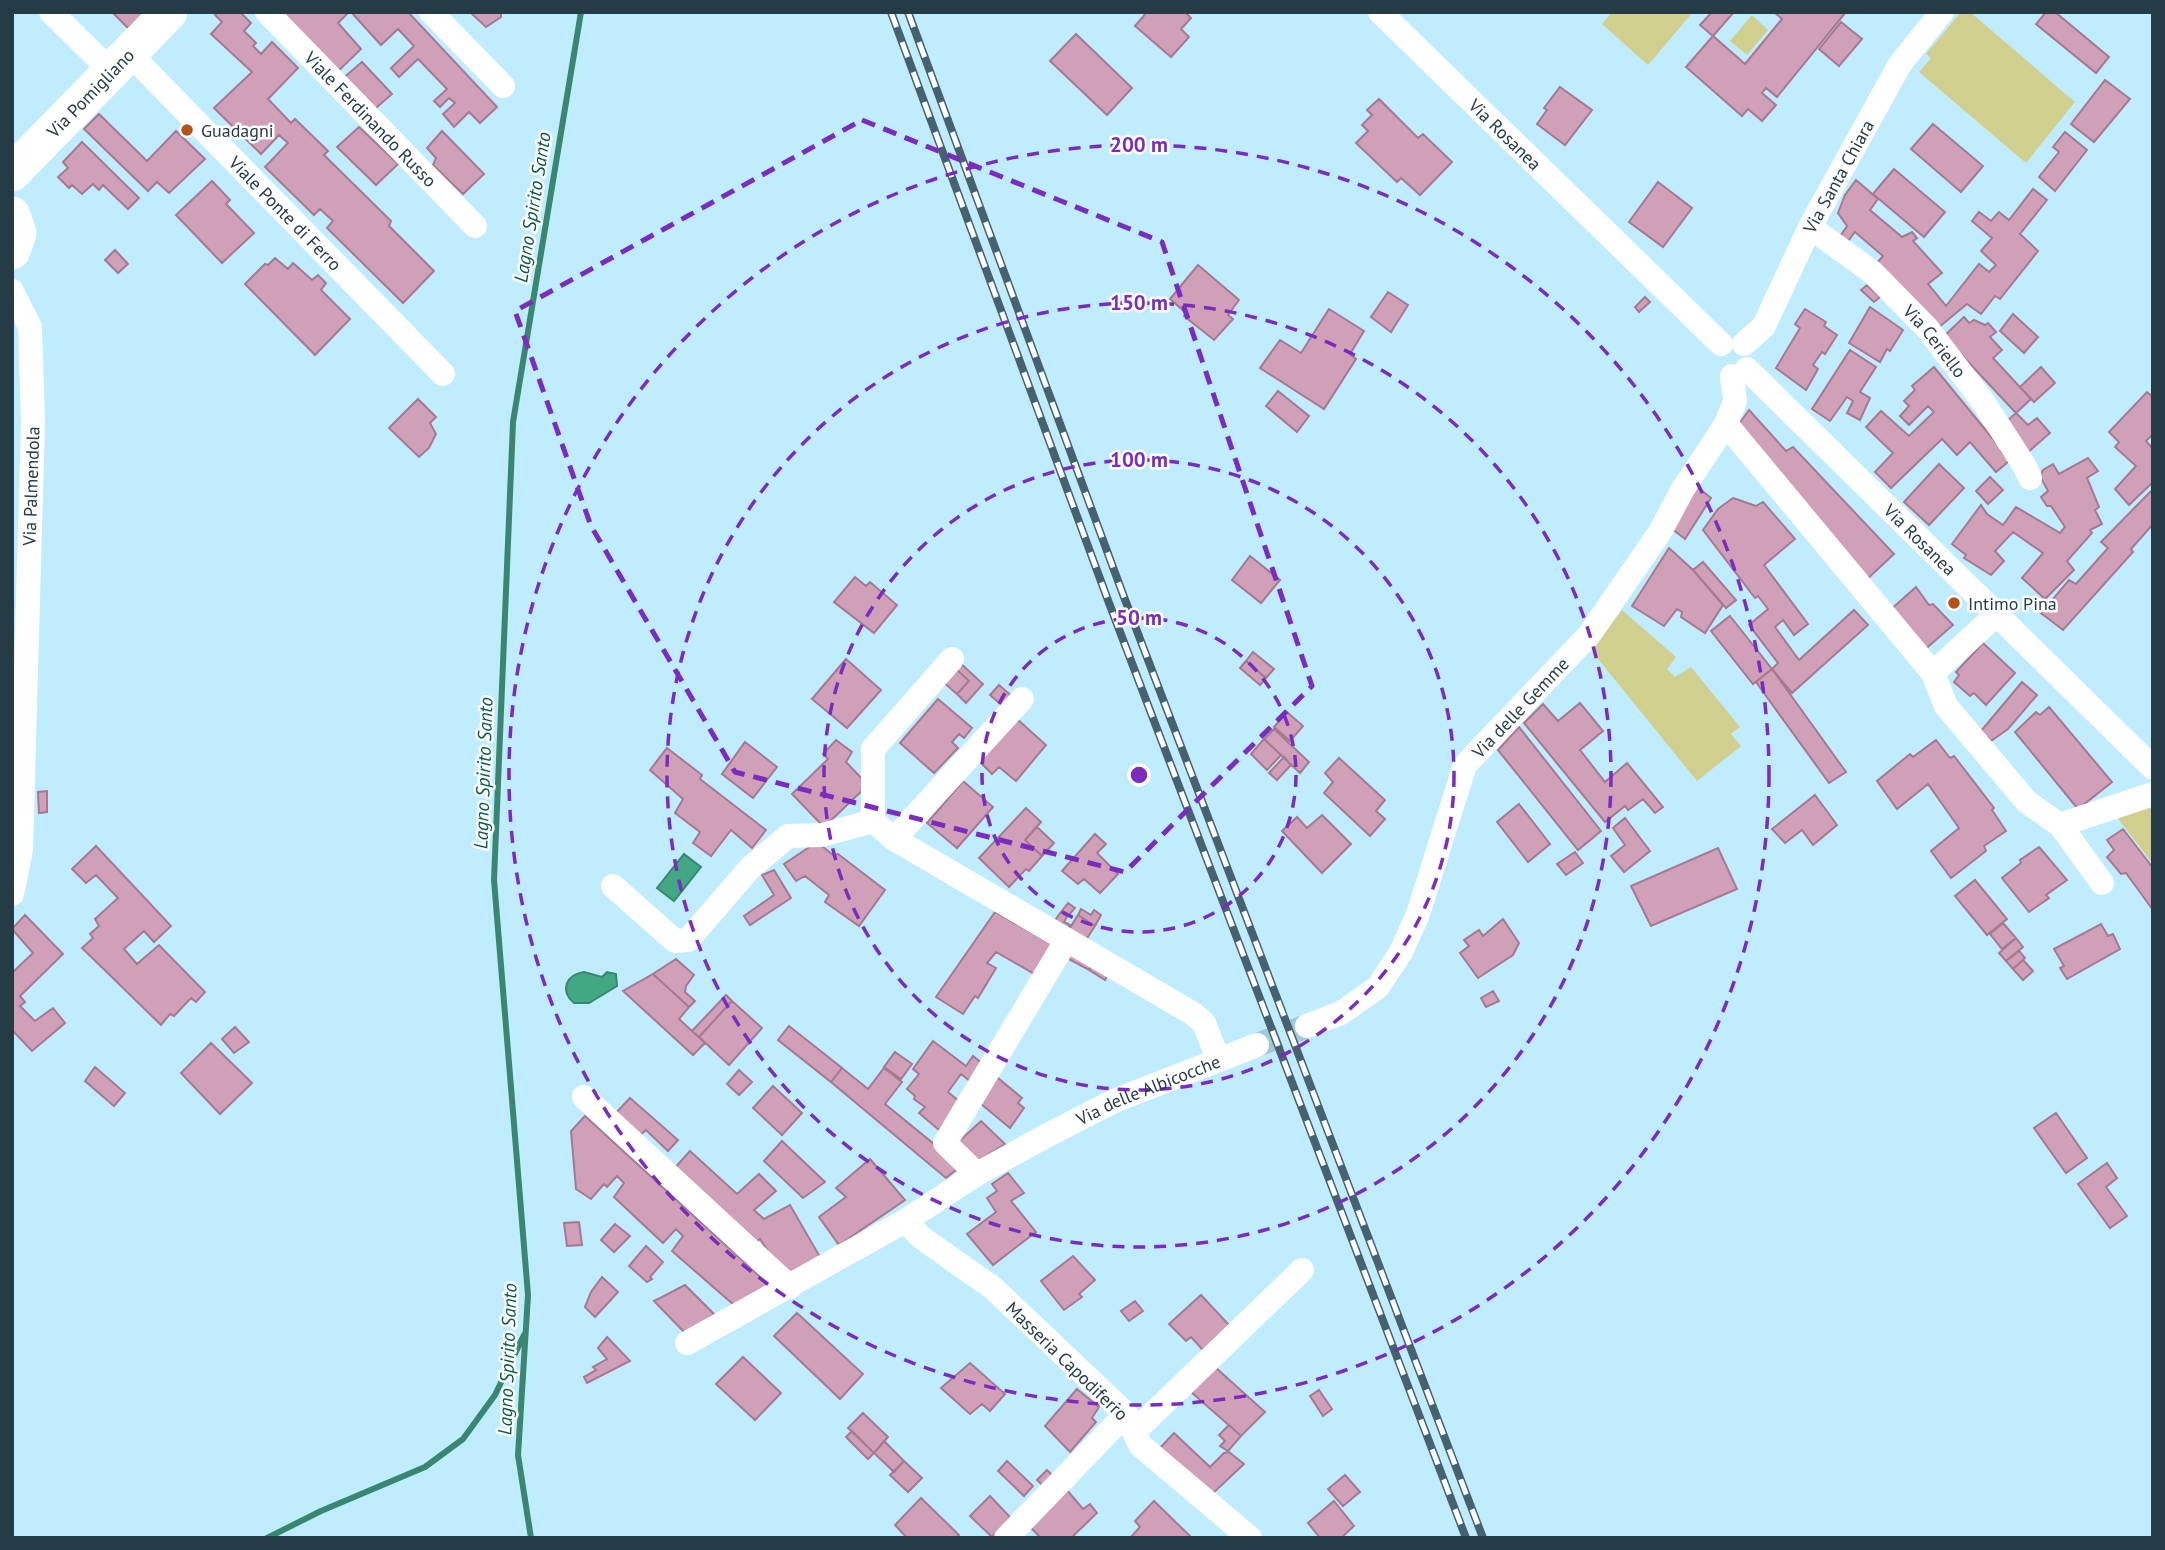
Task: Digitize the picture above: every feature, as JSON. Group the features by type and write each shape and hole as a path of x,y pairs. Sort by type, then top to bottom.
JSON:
{"main road":[{"name":"Via Pomigliano","path":"14,175 169,12"},
{"path":"12,215 18,233 12,251"}],"street":[{"name":"Viale Ponte di Ferro","path":"51,12 120,62 443,374"},
{"name":"Viale Ferdinando Russo","path":"267,12 475,226"},
{"path":"431,12 503,86"},
{"name":"Via Rosanea","path":"1380,12 1733,344"},
{"name":"Via Santa Chiara","path":"1733,344 1764,327 1810,227 1900,64 1942,12"},
{"name":"Via Ceriello","path":"1810,227 1872,272 1927,328 1984,403 2030,478"},
{"name":"Via Palmendola","path":"12,291 30,327 33,422 21,850 12,894"},
{"path":"1733,344 1751,353 1750,365 1739,373 1720,371 1716,366 1714,354 1733,344"},
{"name":"Via Rosanea","path":"1739,373 1996,615 2153,768"},
{"name":"Via delle Gemme","path":"1307,1026 1341,1013 1378,987 1401,952 1418,914 1465,765 1589,635 1660,532 1682,489 1726,424 1739,373"},
{"path":"1726,424 1933,673 1945,706 2027,802 2060,825 2102,883"},
{"path":"1933,673 1996,615"},
{"path":"613,886 675,941 688,940 750,868 788,836 822,835 873,821 873,749 952,659"},
{"path":"894,839 1022,699"},
{"path":"2060,825 2153,794"},
{"name":"Via delle Albicocche","path":"687,1343 905,1221 976,1174 1114,1101 1218,1059 1204,1023 1192,1013 894,839 873,821"},
{"path":"976,1174 945,1143 1066,940"},
{"path":"1218,1059 1257,1045"},
{"path":"584,1097 790,1287"},
{"name":"Masseria Capodiferro","path":"905,1221 922,1238 993,1288 1131,1422 1140,1445 1250,1538"},
{"path":"1006,1538 1302,1270"}],"highlighted area":[{"path":"862,120 1162,242 1312,686 1125,872 735,772 591,526 515,311"}],"shaded area":[{"path":"1612,12 1693,12 1648,65 1602,24"},
{"path":"1961,12 1970,12 2075,102 2026,163 1919,72 1931,58 1926,54"},
{"path":"1752,15 1768,30 1747,55 1730,41"},
{"path":"1622,610 1676,657 1667,669 1675,677 1691,667 1740,727 1731,734 1741,746 1697,781 1594,654 1594,648"},
{"path":"2153,799 2153,864 2113,812"},
{"path":"684,854 701,867 674,901 657,888"},
{"path":"584,972 602,977 607,972 616,974 617,986 589,1003 574,1003 567,994 567,984 572,976"}],"building":[{"path":"112,12 145,12 128,28"},
{"path":"218,12 240,12 251,23 244,31 256,43 253,46 261,54 272,42 298,68 268,99 291,123 295,119 328,151 324,155 391,221 389,226 434,271 403,303 327,228 333,221 320,209 314,215 265,167 288,143 279,135 261,154 214,108 252,72 211,34 222,22 215,15"},
{"path":"274,12 349,12 338,23 361,49 333,76"},
{"path":"351,12 408,12 497,107 480,123 469,112 454,127 443,114 455,103 449,98 440,107 434,101 447,89 418,59 399,77 391,68 414,46 398,29 381,45"},
{"path":"470,12 501,12 501,17 486,27"},
{"path":"1147,12 1185,12 1191,18 1181,29 1189,37 1171,57 1135,26"},
{"path":"1712,12 1734,12 1713,36 1700,25"},
{"path":"1774,12 1846,12 1777,97 1766,88 1762,93 1776,105 1762,121 1748,109 1742,116 1686,67 1713,36 1745,64 1782,19"},
{"path":"2046,12 2055,12 2109,57 2096,73 2036,24"},
{"path":"1841,22 1862,39 1839,66 1819,49"},
{"path":"1076,34 1132,88 1107,115 1050,61"},
{"path":"362,62 392,94 369,114 341,80"},
{"path":"2105,80 2130,99 2094,142 2071,124"},
{"path":"1560,87 1592,110 1565,145 1537,124 1547,110 1544,108"},
{"path":"1379,99 1418,138 1423,134 1452,162 1420,195 1401,178 1397,182 1356,143 1368,131 1362,125 1372,115 1367,110"},
{"path":"99,114 147,161 176,131 205,159 169,193 157,182 148,191 84,129"},
{"path":"1933,124 1983,166 1961,192 1911,149"},
{"path":"359,127 398,164 376,185 337,147"},
{"path":"442,131 484,174 463,194 433,165 436,158 427,148"},
{"path":"2065,132 2087,150 2055,191 2039,177 2059,152 2053,147"},
{"path":"82,142 139,198 128,209 103,185 99,190 93,184 82,194 72,185 69,188 58,177 68,168 63,162"},
{"path":"1894,169 1945,212 1924,237 1873,194"},
{"path":"1856,180 1878,199 1870,210 1902,237 1912,232 1917,238 1913,241 1942,273 1928,284 1946,306 1979,264 1989,272 1996,265 1981,251 1992,238 1972,221 1979,212 1991,221 1999,212 2009,220 2033,189 2047,200 2020,234 2038,251 2000,299 1995,296 1981,314 1967,304 1938,328 1874,266 1883,256 1855,232 1846,244 1839,238 1847,226 1838,213 1845,195"},
{"path":"212,181 230,200 226,204 254,233 222,263 176,215"},
{"path":"1658,182 1692,208 1663,247 1629,222"},
{"path":"115,250 128,264 118,273 105,260"},
{"path":"275,258 288,269 293,263 312,280 318,275 326,283 321,290 350,319 315,355 245,284"},
{"path":"1198,265 1239,300 1228,315 1233,319 1214,340 1184,316 1186,313 1170,299"},
{"path":"1867,285 1880,297 1874,302 1861,290"},
{"path":"1388,292 1408,305 1391,332 1371,317"},
{"path":"1645,297 1650,302 1639,312 1635,307"},
{"path":"1870,307 1903,330 1880,362 1849,343"},
{"path":"1329,309 1364,331 1350,354 1356,359 1324,409 1260,368 1280,340 1301,353"},
{"path":"1805,309 1826,322 1824,326 1837,335 1825,354 1822,352 1813,365 1818,369 1806,390 1776,368 1800,328 1795,324"},
{"path":"2013,314 2038,337 2024,353 2000,331"},
{"path":"1964,317 1969,323 1974,320 1985,325 1988,323 1996,332 1990,337 2002,350 1993,358 2031,399 2016,413 1944,336"},
{"path":"1850,350 1876,367 1860,392 1870,398 1860,420 1847,413 1853,401 1847,397 1830,421 1812,409"},
{"path":"1934,367 2009,461 1996,472 1970,442 1957,455 1942,439 1891,488 1875,472 1893,453 1866,427 1881,411 1909,436 1934,412 1928,406 1909,425 1900,416 1909,406 1904,401 1915,390 1912,386"},
{"path":"2041,367 2055,383 2034,402 2020,387"},
{"path":"1278,391 1309,416 1297,432 1266,406"},
{"path":"2147,392 2153,397 2153,434 2146,441 2153,449 2153,482 2129,505 2115,489 2136,466 2115,447 2119,442 2109,432"},
{"path":"418,399 436,417 430,423 436,434 429,448 419,457 389,428"},
{"path":"1749,410 1786,451 1793,447 1894,554 1864,582 1736,428"},
{"path":"2016,413 2028,425 2037,418 2050,433 2027,453 2002,425"},
{"path":"2088,458 2098,471 2087,478 2099,507 2095,510 2102,524 2090,530 2092,533 2067,561 2074,570 2045,599 2022,578 2043,553 2013,532 1995,551 2004,561 1991,575 1964,558 1966,555 1952,544 1981,505 1987,514 2003,525 2016,507 2060,533 2065,527 2051,506 2047,506 2041,497 2048,491 2040,476 2043,470 2053,464 2059,474"},
{"path":"1939,464 1964,488 1929,525 1904,502"},
{"path":"1990,477 2003,490 1988,504 1976,491"},
{"path":"1696,486 1711,498 1685,539 1671,528"},
{"path":"2153,489 2153,524 2131,549 2133,552 2063,630 2041,613 2069,580 2076,584 2108,548 2101,542"},
{"path":"1733,498 1756,506 1763,502 1795,539 1764,565 1808,624 1794,635 1783,620 1775,627 1799,660 1854,610 1868,625 1792,693 1772,669 1778,663 1749,625 1768,609 1758,596 1755,598 1703,530 1718,509"},
{"path":"1669,548 1693,570 1723,605 1705,633 1681,617 1682,612 1677,609 1664,626 1632,606"},
{"path":"1250,556 1280,580 1261,603 1232,580"},
{"path":"1703,562 1736,600 1726,608 1693,570"},
{"path":"855,577 866,586 870,582 897,605 874,633 834,602"},
{"path":"1916,587 1929,605 1933,604 1953,625 1922,652 1889,611"},
{"path":"1730,616 1772,669 1753,684 1711,631"},
{"path":"1983,643 2015,673 1986,705 1974,693 1970,696 1954,682 1959,675 1956,672"},
{"path":"1253,652 1274,669 1266,678 1246,661"},
{"path":"846,659 881,690 847,728 812,699"},
{"path":"1246,661 1266,678 1260,685 1240,668"},
{"path":"959,662 983,684 966,703 957,694 969,681 954,667"},
{"path":"954,667 969,681 957,694 942,681"},
{"path":"1772,669 1846,772 1829,783 1756,682"},
{"path":"2022,682 2037,695 2008,729 1991,741 1981,731"},
{"path":"999,685 1014,698 1005,708 990,695"},
{"path":"938,699 972,728 964,738 959,734 952,742 958,748 934,773 900,743"},
{"path":"1580,703 1603,731 1580,750 1605,782 1627,763 1663,807 1655,813 1643,799 1628,810 1625,806 1605,822 1524,723 1543,704 1558,721"},
{"path":"2049,707 2112,782 2078,809 2015,732 2036,712 2040,715"},
{"path":"1287,712 1303,726 1290,741 1274,727"},
{"path":"1017,719 1046,745 1016,781 999,767 992,774 979,761"},
{"path":"1519,727 1601,831 1578,850 1498,750"},
{"path":"1274,729 1309,762 1300,773 1264,739"},
{"path":"1264,739 1281,755 1267,770 1251,754"},
{"path":"836,740 852,752 846,762 868,785 824,827 792,794 828,759 823,754"},
{"path":"1936,740 1950,758 1954,756 1994,808 1992,810 2006,831 1984,846 1986,851 1951,878 1931,851 1959,828 1928,784 1897,809 1877,781 1910,754 1913,757"},
{"path":"745,742 777,767 753,798 722,774"},
{"path":"667,748 702,775 700,779 766,830 752,848 731,830 711,856 693,843 700,832 675,813 683,799 650,770"},
{"path":"1284,757 1291,765 1277,780 1269,773"},
{"path":"1339,758 1385,800 1376,811 1385,819 1370,836 1324,793 1333,782 1325,773"},
{"path":"963,781 993,807 957,848 927,823"},
{"path":"47,791 47,812 39,813 38,792"},
{"path":"1815,795 1837,825 1813,845 1802,830 1785,843 1772,829"},
{"path":"1519,804 1550,844 1528,862 1497,822"},
{"path":"1026,808 1041,822 1025,840 1042,856 1009,887 979,858"},
{"path":"1322,815 1351,844 1322,873 1282,831 1297,817 1307,828"},
{"path":"1625,818 1650,851 1624,872 1611,856 1625,845 1613,828"},
{"path":"1037,827 1054,843 1042,856 1025,840"},
{"path":"2123,829 2153,868 2153,910 2126,873 2121,874 2107,857 2114,850 2107,840"},
{"path":"1095,834 1106,844 1097,853 1118,874 1100,893 1084,879 1078,884 1062,871"},
{"path":"817,842 833,855 838,854 885,890 859,926 825,902 829,895 805,876 796,881 784,864"},
{"path":"96,846 171,926 154,942 144,931 124,949 137,964 159,945 205,992 196,1002 191,998 174,1016 170,1014 161,1025 82,948 93,938 90,934 99,926 95,919 118,898 96,875 86,883 72,869"},
{"path":"2039,847 2067,880 2046,895 2049,898 2029,912 2002,878 2021,863 2020,860"},
{"path":"1718,848 1737,889 1651,926 1631,886"},
{"path":"1575,852 1583,863 1566,875 1557,864"},
{"path":"774,870 791,898 750,925 744,916 774,895 762,875"},
{"path":"1975,880 2007,919 1987,935 1955,896"},
{"path":"1068,903 1075,908 1067,917 1061,912"},
{"path":"1081,909 1091,915 1094,910 1101,915 1095,926 1078,915"},
{"path":"995,912 1053,945 1038,976 996,952 987,963 996,968 978,998 975,996 963,1014 936,997"},
{"path":"1061,912 1067,917 1064,922 1070,925 1066,931 1053,923"},
{"path":"25,915 63,954 20,996 25,1002 20,1006 35,1021 53,1008 65,1023 32,1051 12,1030 12,973 33,953 12,929"},
{"path":"1078,915 1095,926 1084,943 1067,933"},
{"path":"1503,919 1519,943 1513,955 1478,978 1460,953 1469,946 1464,940 1479,930 1483,936"},
{"path":"2003,923 2016,938 2002,949 1990,934"},
{"path":"2101,924 2108,936 2113,934 2120,949 2067,979 2060,968 2064,966 2054,949"},
{"path":"2016,938 2023,947 2006,961 1999,953"},
{"path":"1069,949 1093,963 1089,970 1063,956"},
{"path":"2019,951 2025,958 2013,969 2006,961"},
{"path":"676,959 694,975 685,992 695,1001 689,1007 653,974"},
{"path":"2023,960 2033,971 2023,980 2013,969"},
{"path":"1093,963 1109,972 1105,980 1089,970"},
{"path":"653,974 689,1007 679,1019 705,1043 693,1055 623,991"},
{"path":"1493,991 1499,1001 1486,1007 1481,998"},
{"path":"726,995 732,1001 699,1037 692,1031"},
{"path":"732,1001 762,1028 729,1065 699,1037"},
{"path":"789,1026 842,1068 831,1082 778,1040"},
{"path":"235,1027 249,1042 234,1053 222,1039"},
{"path":"933,1041 966,1066 973,1056 983,1064 971,1082 961,1074 948,1092 961,1103 939,1130 919,1113 925,1107 914,1099 915,1096 907,1089 919,1074 913,1069"},
{"path":"211,1043 252,1083 220,1114 181,1073"},
{"path":"895,1052 912,1064 901,1079 884,1067"},
{"path":"95,1067 125,1093 114,1106 85,1081"},
{"path":"842,1068 868,1089 884,1068 902,1082 885,1104 961,1166 946,1178 831,1082"},
{"path":"739,1070 752,1082 739,1095 727,1084"},
{"path":"992,1073 1022,1098 1018,1103 1024,1108 1010,1128 981,1104"},
{"path":"773,1086 802,1113 782,1135 753,1108"},
{"path":"630,1098 678,1140 668,1151 646,1130 638,1137 613,1116"},
{"path":"2056,1113 2087,1158 2066,1173 2034,1128"},
{"path":"585,1116 769,1285 735,1306 672,1251 683,1236 676,1229 663,1243 614,1197 624,1183 617,1176 607,1187 604,1184 591,1199 576,1189 571,1131"},
{"path":"981,1121 1005,1144 971,1162 954,1146"},
{"path":"782,1141 825,1182 803,1198 764,1161"},
{"path":"690,1151 737,1194 759,1174 776,1191 754,1210 764,1219 790,1205 820,1257 784,1276 760,1239 754,1243 672,1171"},
{"path":"870,1159 905,1200 839,1245 819,1217 846,1197 836,1188"},
{"path":"2107,1163 2117,1178 2106,1187 2127,1216 2110,1228 2078,1184"},
{"path":"1008,1173 1024,1193 1011,1201 1036,1232 993,1265 967,1234 996,1212 987,1198 997,1191 992,1184"},
{"path":"579,1222 582,1245 567,1246 564,1223"},
{"path":"615,1224 630,1236 614,1252 601,1240"},
{"path":"646,1246 663,1262 647,1282 629,1266"},
{"path":"1073,1256 1095,1280 1079,1294 1082,1297 1064,1310 1041,1281"},
{"path":"602,1277 618,1292 595,1317 585,1307 591,1292"},
{"path":"685,1285 714,1314 684,1332 654,1301"},
{"path":"1201,1295 1229,1325 1203,1350 1191,1337 1186,1341 1169,1324"},
{"path":"1135,1301 1143,1311 1129,1321 1121,1311"},
{"path":"797,1313 863,1374 840,1399 774,1336"},
{"path":"607,1337 630,1361 587,1383 584,1377 596,1370 593,1367 607,1359 598,1348"},
{"path":"743,1357 781,1393 755,1420 716,1384"},
{"path":"970,1363 1005,1394 990,1411 982,1404 970,1414 941,1388"},
{"path":"1215,1367 1265,1412 1241,1436 1191,1392"},
{"path":"1077,1389 1099,1407 1092,1418 1096,1422 1070,1452 1045,1426"},
{"path":"1319,1390 1332,1409 1323,1416 1310,1396"},
{"path":"863,1413 888,1437 874,1453 848,1428"},
{"path":"1229,1425 1241,1436 1228,1451 1220,1446 1225,1441 1219,1435"},
{"path":"852,1431 874,1453 868,1459 846,1437"},
{"path":"1174,1433 1210,1467 1224,1453 1229,1452 1244,1464 1210,1496 1159,1449"},
{"path":"884,1441 904,1461 894,1472 874,1453"},
{"path":"904,1461 922,1478 908,1492 890,1475"},
{"path":"1007,1461 1033,1486 1024,1496 998,1471"},
{"path":"1047,1470 1057,1480 1048,1490 1037,1480"},
{"path":"1345,1475 1360,1492 1343,1506 1328,1489"},
{"path":"1066,1489 1083,1509 1090,1504 1097,1513 1071,1538 1041,1538 1029,1526"},
{"path":"990,1496 1010,1517 992,1537 970,1516"},
{"path":"921,1498 959,1535 956,1538 907,1538 895,1525"},
{"path":"1154,1501 1192,1538 1130,1538 1140,1527 1135,1521"},
{"path":"1334,1501 1354,1526 1341,1538 1320,1538 1308,1523"}],"waterway":[{"name":"Lagno Spirito Santo","path":"531,1538 518,1455 528,1295 494,880 513,422 581,12"},
{"path":"267,1538 321,1511 425,1467 463,1439 495,1395 524,1335"}],"tunnel":[{"path":"1257,1045 1307,1026"}],"railway":[{"path":"891,12 1109,603 1466,1538"},
{"path":"908,12 1124,597 1483,1538"}],"place":[{"name":"Guadagni","path":"187,130"},
{"name":"Intimo Pina","path":"1954,603"}]}
